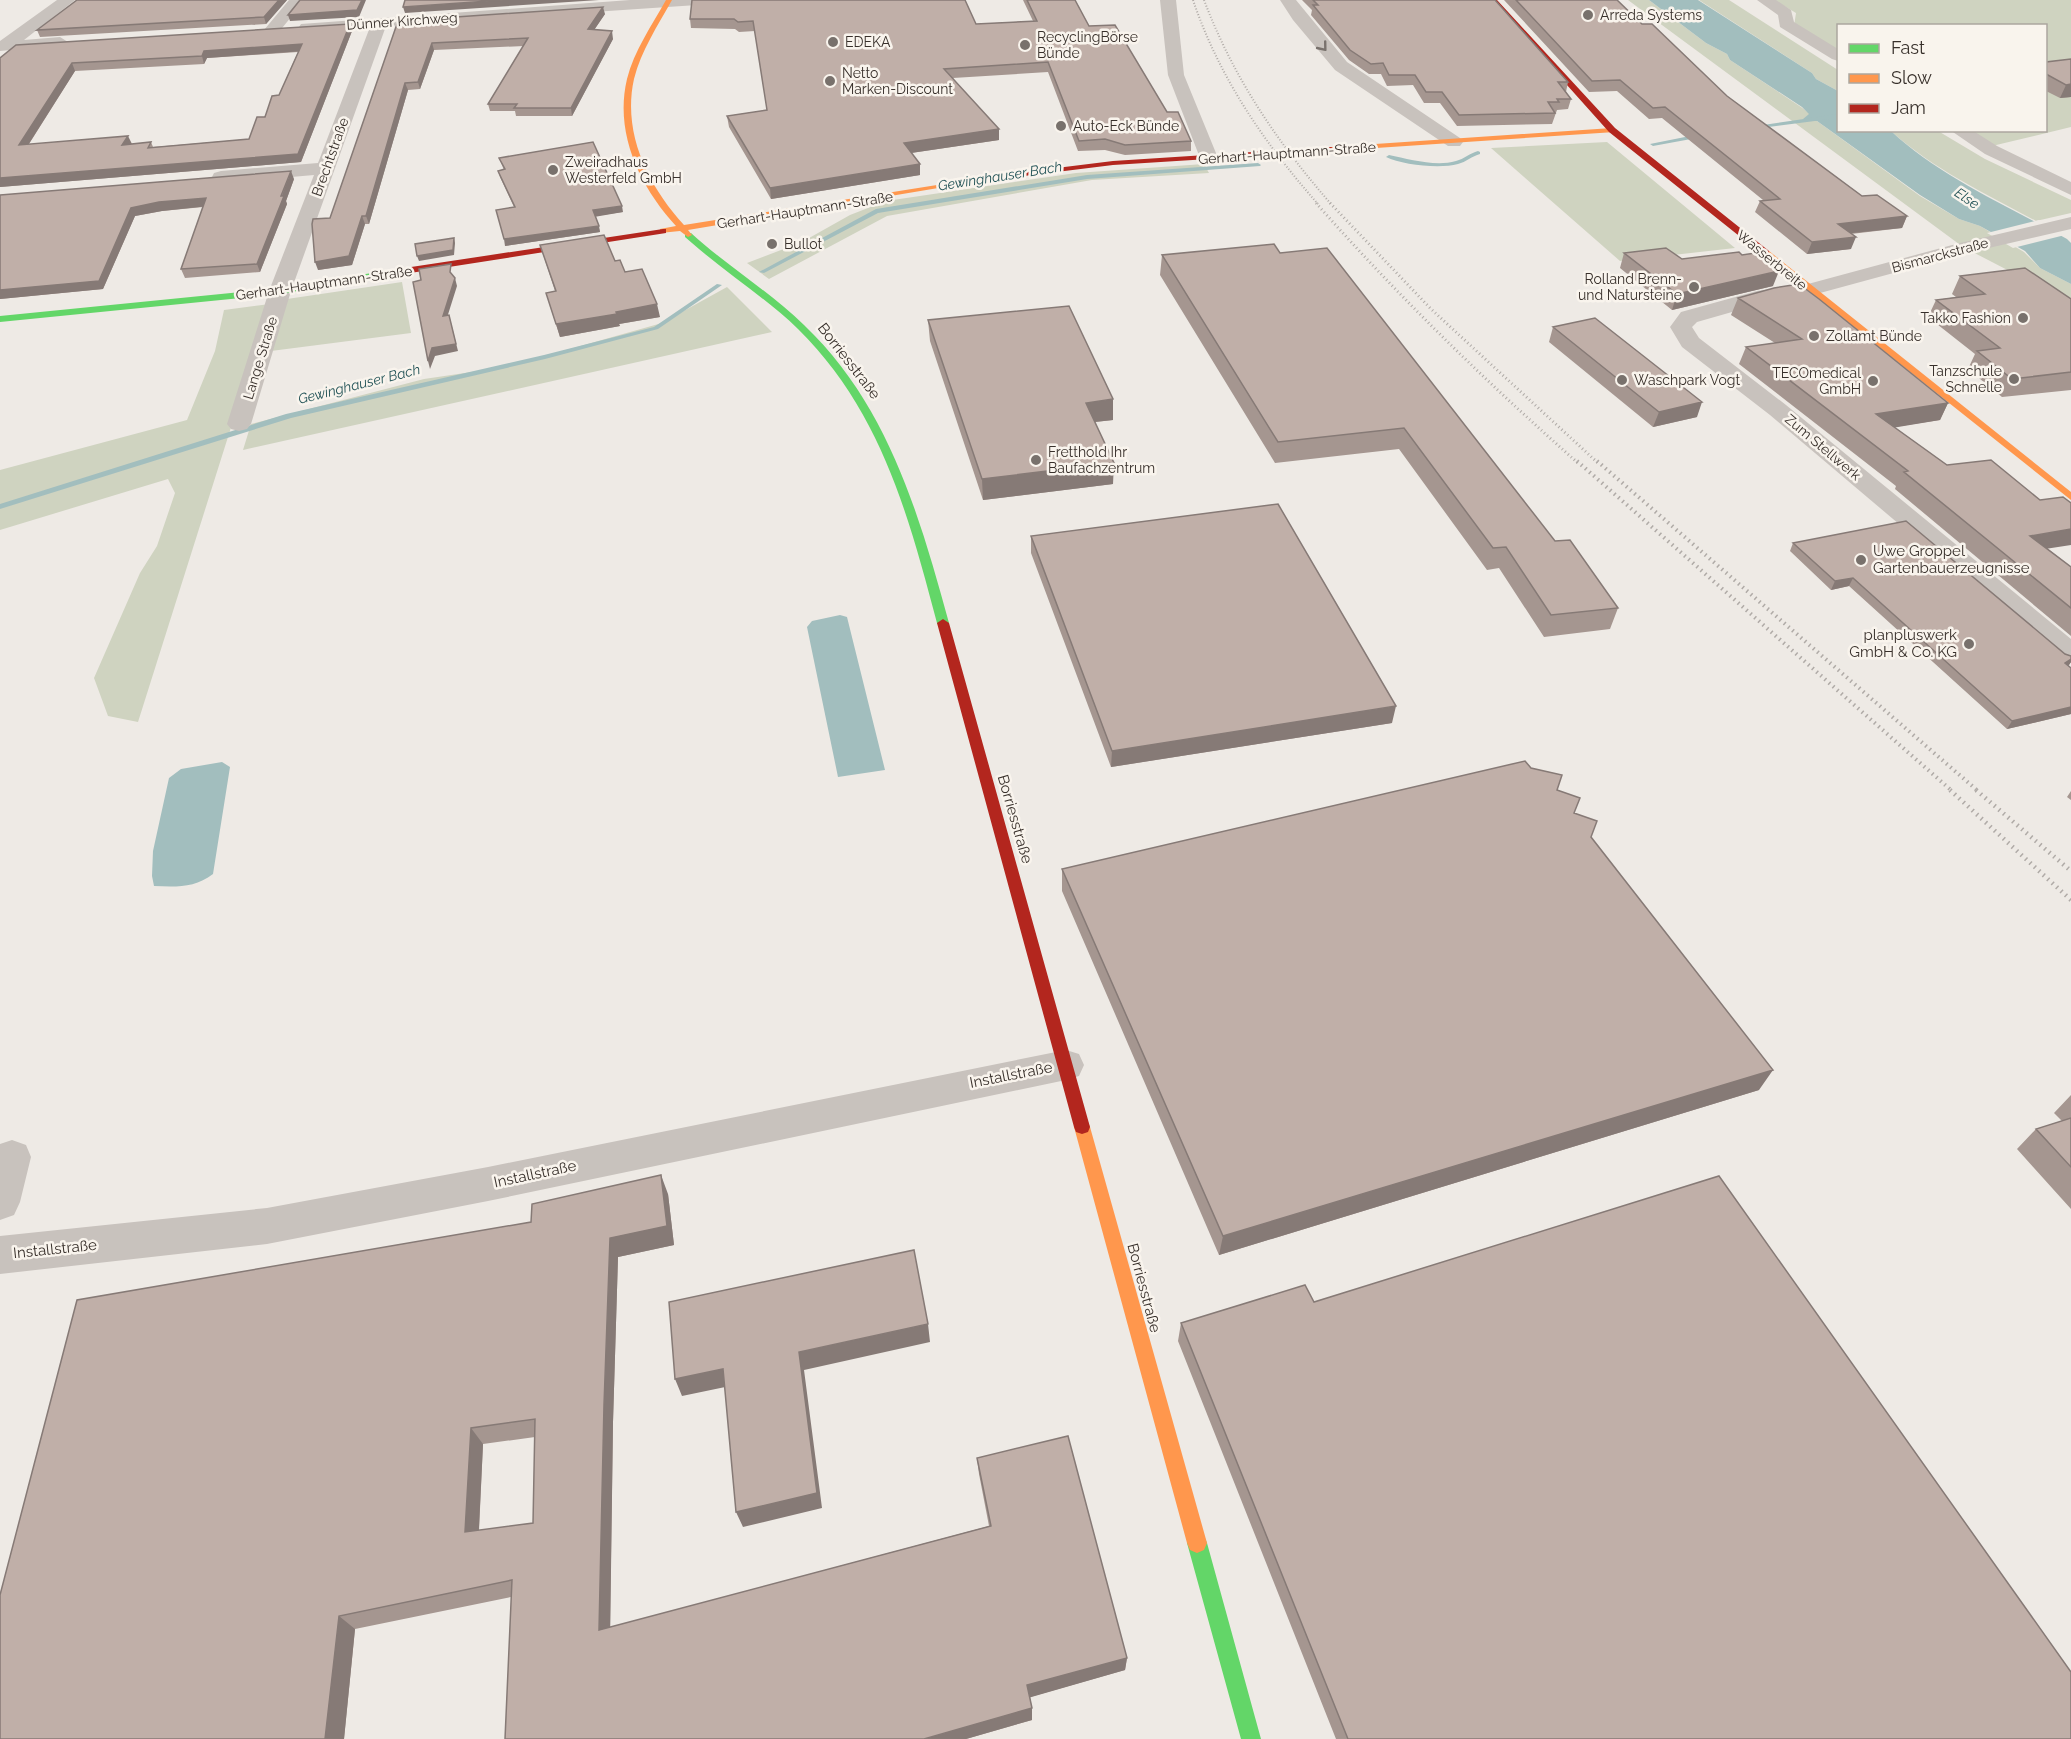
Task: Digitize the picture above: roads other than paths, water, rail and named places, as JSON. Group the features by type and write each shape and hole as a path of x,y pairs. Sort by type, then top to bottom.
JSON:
{"main road":[{"name":"Wasserbreite","path":"1494,0 1612,130 1809,290 2071,496"},
{"name":"Borriesstraße","path":"668,1 634,70 628,91 628,125 632,146 662,205 711,255 802,328 822,349 858,396 889,449 912,509 1251,1739"},
{"name":"Gerhart-Hauptmann-Straße","path":"0,319 280,291 685,229 1052,169 1612,130"}],"street":[{"path":"2,47 67,0"},
{"name":"Dünner Kirchweg","path":"297,0 267,30 697,0"},
{"path":"1168,0 1176,75 1209,158"},
{"path":"1288,0 1299,17 1341,66 1454,142"},
{"path":"1765,0 1786,13 1786,24 1837,55"},
{"name":"Brechtstraße","path":"280,291 380,22"},
{"path":"2,47 76,41"},
{"path":"1962,132 1991,150 2071,189"},
{"path":"198,178 327,168"},
{"name":"Bismarckstraße","path":"1809,290 1975,245 2071,223"},
{"name":"Zum Stellwerk","path":"1809,290 1764,296 1689,317 1681,327 1690,342 1778,410 2071,654"},
{"name":"Lange Straße","path":"239,424 280,291"},
{"name":"Installstraße","path":"0,1255 267,1226 489,1184 1066,1065"},
{"path":"0,1202 12,1157"}],"water":[{"name":"Else","path":"1649,0 1698,0 1812,73 1816,79 1837,90 1837,132 1892,132 1931,163 1953,177 2067,239 2071,243 2071,284 2040,268 2025,251 1980,226 1959,219 1920,195 1817,121 1803,119 1809,114 1802,107 1730,60 1727,54 1706,43"},
{"path":"840,615 847,617 885,770 838,777 807,627 812,621"},
{"path":"222,762 230,767 213,874 192,884 154,886 153,851 169,778 181,769"}],"waterway":[{"name":"Gewinghauser Bach","path":"1753,127 1837,116"},
{"name":"Gewinghauser Bach","path":"1653,144 1700,136"},
{"name":"Gewinghauser Bach","path":"1389,157 1422,163 1448,164 1459,162 1478,153"},
{"name":"Gewinghauser Bach","path":"762,272 876,211 1087,177 1258,165"},
{"name":"Gewinghauser Bach","path":"0,507 289,416 545,357 656,328 719,285"}],"railway":[{"path":"1193,0 1216,56 1245,108 1279,157 1318,204"},
{"path":"1204,0 1228,56 1258,108 1292,157 1331,204"},
{"path":"1316,203 1443,337 1578,463"},
{"path":"1330,203 1431,309 1598,463"},
{"path":"1577,461 1952,791"},
{"path":"1597,461 1978,791"},
{"path":"1950,790 2071,900"},
{"path":"1976,790 2071,871"}],"place":[{"name":"Arreda Systems","path":"1588,15"},
{"name":"EDEKA","path":"833,42"},
{"name":"RecyclingBörse Bünde","path":"1025,45"},
{"name":"Netto Marken-Discount","path":"830,81"},
{"name":"Auto-Eck Bünde","path":"1061,126"},
{"name":"Zweiradhaus Westerfeld GmbH","path":"553,170"},
{"name":"Bullot","path":"772,244"},
{"name":"Rolland Brenn- und Natursteine","path":"1694,287"},
{"name":"Takko Fashion","path":"2023,318"},
{"name":"Zollamt Bünde","path":"1814,336"},
{"name":"Tanzschule Schnelle","path":"2014,379"},
{"name":"Waschpark Vogt","path":"1622,380"},
{"name":"TECOmedical GmbH","path":"1873,381"},
{"name":"Fretthold Ihr Baufachzentrum","path":"1036,460"},
{"name":"Uwe Groppel Gartenbauerzeugnisse","path":"1861,560"},
{"name":"planpluswerk GmbH & Co. KG","path":"1969,644"}]}
